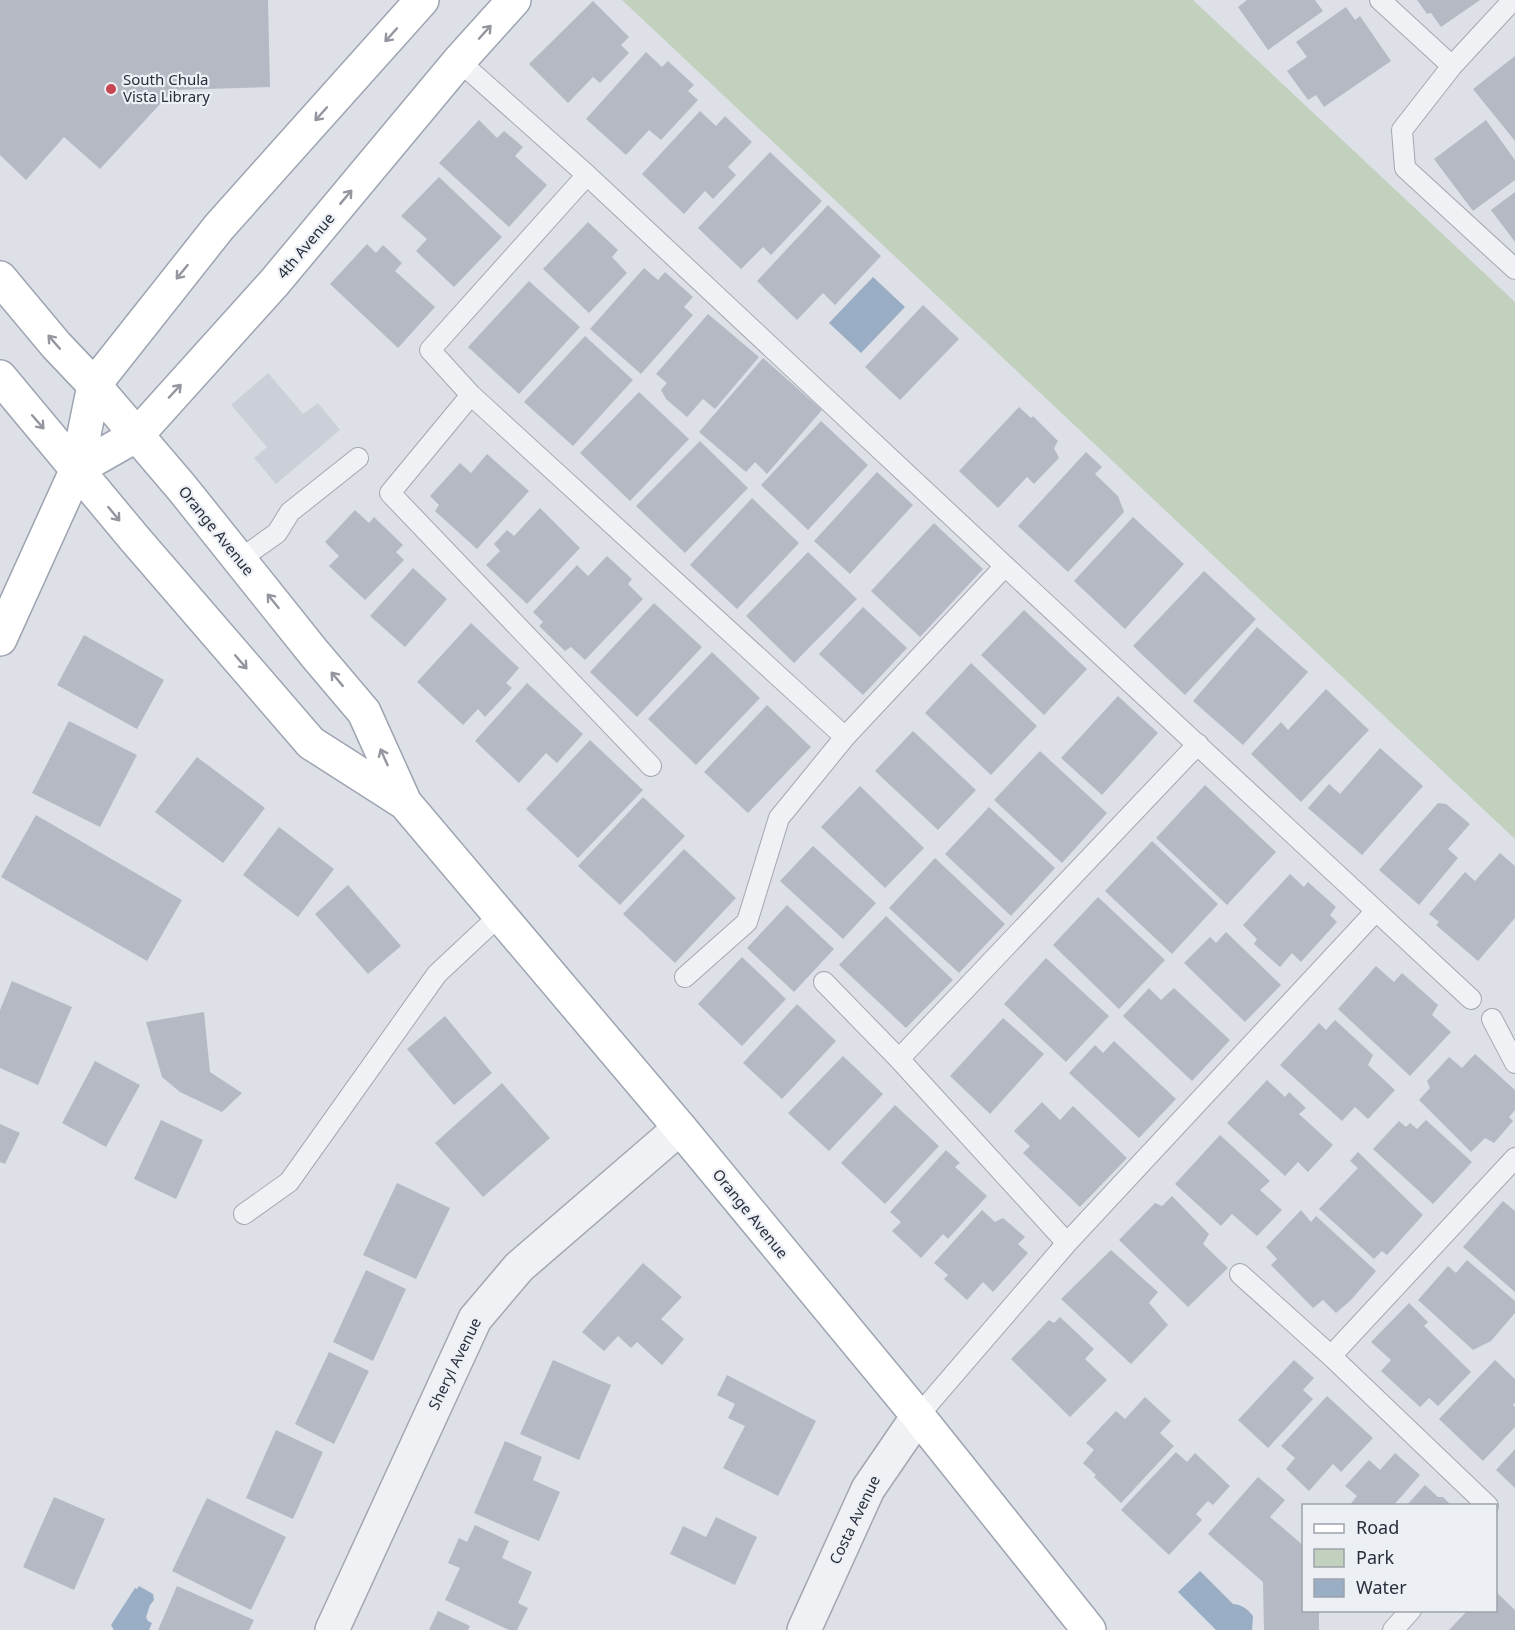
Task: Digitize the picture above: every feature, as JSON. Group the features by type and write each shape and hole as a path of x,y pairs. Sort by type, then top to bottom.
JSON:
{"main road":[{"path":"0,639 77,469 94,385 219,226 422,0"},
{"name":"4th Avenue","path":"77,469 137,435 274,283 459,61 513,0"},
{"name":"Orange Avenue","path":"0,278 56,345 137,435 364,712 405,803 680,1128 918,1416 1089,1630"},
{"name":"Orange Avenue","path":"0,377 134,538 311,743 405,803"}],"street":[{"name":"Sheryl Avenue","path":"332,1630 475,1319 519,1267 680,1128"},
{"name":"Costa Avenue","path":"804,1630 868,1489 918,1416"}],"lane":[{"path":"1380,0 1452,66"},
{"path":"1513,0 1452,66 1402,130 1406,168 1515,269"},
{"path":"459,61 588,175 1471,999"},
{"path":"588,175 430,350 471,395 845,737"},
{"path":"471,395 390,493 651,766"},
{"path":"239,560 278,533 290,512 358,458"},
{"path":"685,977 747,922 779,818 845,737 1005,566"},
{"path":"899,1059 1198,744"},
{"path":"918,1416 1067,1243 1376,912"},
{"path":"244,1214 289,1182 437,974 500,915"},
{"path":"824,982 899,1059 1067,1243"},
{"path":"1492,1019 1515,1063"},
{"path":"1331,1356 1515,1158"},
{"path":"1240,1274 1331,1356 1486,1504"},
{"path":"1394,1630 1410,1612"}],"shaded area":[{"path":"268,373 303,414 318,403 340,430 276,484 254,458 267,447 231,405"}],"green space":[{"path":"622,0 1193,0 1515,302 1515,839"}],"water":[{"path":"873,277 905,307 861,353 829,323"},
{"path":"1200,1571 1233,1604 1247,1609 1253,1616 1252,1630 1216,1630 1178,1592"},
{"path":"139,1586 153,1594 154,1600 146,1617 152,1623 149,1630 114,1630 111,1625 135,1588"}],"building":[{"name":"South Chula Vista Library","path":"0,0 268,0 270,87 173,90 100,169 64,137 26,180 0,155"},
{"path":"1247,0 1315,0 1323,11 1268,50 1238,7"},
{"path":"1417,0 1480,0 1441,27 1431,13 1427,14"},
{"path":"593,1 629,37 621,45 629,53 600,83 593,77 568,103 529,64"},
{"path":"1346,7 1355,20 1360,16 1391,61 1324,107 1316,95 1308,100 1287,71 1307,57 1296,42"},
{"path":"646,52 662,67 668,61 694,85 688,91 698,100 661,140 649,130 626,155 586,119"},
{"path":"1515,56 1515,141 1473,89"},
{"path":"700,111 716,126 725,116 752,142 728,167 736,175 713,199 705,191 684,214 642,174"},
{"path":"479,120 497,138 504,131 523,147 515,156 547,185 509,227 439,163"},
{"path":"1486,120 1515,160 1515,180 1473,211 1434,159"},
{"path":"770,152 822,201 771,255 763,247 741,269 698,228"},
{"path":"439,177 502,237 454,287 416,251 427,239 401,216"},
{"path":"1515,192 1515,242 1491,210"},
{"path":"828,205 881,256 835,305 823,293 797,320 757,281"},
{"path":"588,222 618,250 612,257 627,273 589,313 543,269"},
{"path":"367,244 376,253 383,245 402,263 395,271 435,307 398,348 330,284"},
{"path":"644,268 658,280 665,272 693,297 684,307 693,315 641,374 590,329"},
{"path":"529,281 580,327 519,394 468,347"},
{"path":"923,305 959,339 900,400 865,367"},
{"path":"708,314 759,357 715,409 703,399 687,417 666,399 661,390 667,383 656,374"},
{"path":"585,336 633,380 573,446 524,402"},
{"path":"763,358 822,410 767,474 755,462 746,472 699,432"},
{"path":"639,392 689,439 630,501 580,453"},
{"path":"1019,407 1031,418 1033,416 1058,441 1054,448 1059,458 1034,484 1027,477 998,508 959,471"},
{"path":"821,421 868,465 808,530 761,485"},
{"path":"700,441 748,488 685,553 636,506"},
{"path":"1086,452 1102,467 1095,474 1118,496 1124,512 1068,572 1018,526"},
{"path":"487,454 529,491 477,549 435,511 439,505 430,496 460,463 471,473"},
{"path":"877,472 913,505 850,574 814,541"},
{"path":"752,498 799,543 737,609 690,565"},
{"path":"540,508 580,548 527,604 486,565 500,551 494,544 507,530 514,536"},
{"path":"355,510 369,523 374,517 403,545 396,552 404,560 365,600 329,566 339,556 325,542"},
{"path":"1133,517 1184,564 1125,629 1074,581"},
{"path":"934,523 983,569 920,637 871,591"},
{"path":"808,552 857,599 794,663 746,616"},
{"path":"607,556 632,579 628,584 643,599 585,660 571,647 565,651 539,626 543,622 533,612 577,565 588,576"},
{"path":"413,568 447,599 405,647 370,616"},
{"path":"1204,571 1256,619 1185,695 1133,646"},
{"path":"654,603 702,647 637,717 590,672"},
{"path":"863,607 907,648 863,695 819,654"},
{"path":"1024,610 1087,669 1044,715 981,655"},
{"path":"471,623 519,668 506,683 512,688 485,717 478,709 463,725 417,682"},
{"path":"1257,627 1308,672 1243,745 1193,701"},
{"path":"84,635 164,680 137,729 57,685"},
{"path":"712,652 760,698 696,765 648,719"},
{"path":"971,663 1037,726 991,775 925,713"},
{"path":"527,683 583,734 557,763 546,753 519,783 475,741"},
{"path":"1326,689 1369,730 1301,802 1251,754 1281,722 1288,730"},
{"path":"1118,696 1158,733 1102,795 1061,758"},
{"path":"767,705 811,747 748,813 704,772"},
{"path":"69,721 137,755 100,827 32,793"},
{"path":"913,731 976,790 938,830 875,771"},
{"path":"590,740 643,790 578,858 526,809"},
{"path":"1380,748 1423,786 1362,855 1308,808 1329,784 1340,794"},
{"path":"1040,751 1107,813 1062,863 994,800"},
{"path":"197,757 265,808 223,863 155,812"},
{"path":"1205,785 1276,852 1227,905 1156,838"},
{"path":"860,786 924,848 885,888 821,827"},
{"path":"643,797 685,836 620,905 578,866"},
{"path":"1438,803 1446,804 1470,824 1448,849 1458,858 1419,905 1379,870"},
{"path":"989,807 1055,868 1011,916 945,854"},
{"path":"36,815 182,900 147,961 1,877"},
{"path":"279,827 334,869 298,917 243,875"},
{"path":"1152,841 1218,904 1172,954 1105,891"},
{"path":"813,846 876,903 843,939 780,881"},
{"path":"684,849 736,898 675,963 623,914"},
{"path":"1500,853 1515,866 1515,918 1478,961 1436,925 1439,922 1429,914 1465,872 1475,881"},
{"path":"935,858 1005,924 959,973 889,908"},
{"path":"1290,874 1304,887 1308,882 1336,907 1330,915 1337,922 1301,962 1292,953 1280,967 1254,944 1257,939 1243,925"},
{"path":"348,885 401,946 368,974 315,914"},
{"path":"1098,897 1165,960 1119,1009 1053,945"},
{"path":"787,905 834,949 794,992 747,948"},
{"path":"886,916 953,980 906,1028 839,965"},
{"path":"1226,932 1281,985 1245,1022 1184,963 1210,937 1216,943"},
{"path":"742,957 786,999 742,1046 698,1004"},
{"path":"1046,958 1109,1016 1066,1062 1004,1004"},
{"path":"1376,966 1394,982 1402,973 1438,1005 1432,1015 1451,1032 1410,1076 1338,1009"},
{"path":"12,981 72,1007 38,1085 0,1068 0,1010"},
{"path":"1149,988 1161,1000 1174,988 1230,1040 1192,1081 1123,1016"},
{"path":"797,1004 836,1041 782,1099 743,1063"},
{"path":"204,1012 210,1072 242,1093 222,1112 180,1092 162,1077 146,1022"},
{"path":"445,1016 492,1073 454,1105 407,1049"},
{"path":"1003,1018 1044,1054 990,1114 950,1076"},
{"path":"1335,1020 1373,1055 1368,1065 1395,1090 1368,1119 1355,1107 1342,1121 1280,1065 1319,1023 1326,1030"},
{"path":"1114,1041 1176,1099 1139,1138 1069,1073 1095,1045 1103,1053"},
{"path":"1475,1054 1515,1090 1515,1110 1509,1117 1513,1121 1494,1143 1485,1138 1471,1152 1419,1100 1430,1088 1427,1081 1449,1057 1462,1068"},
{"path":"843,1056 883,1094 829,1151 788,1113"},
{"path":"95,1061 140,1085 106,1147 62,1123"},
{"path":"1267,1080 1285,1097 1289,1092 1306,1108 1299,1114 1333,1145 1308,1172 1298,1162 1285,1176 1227,1123"},
{"path":"502,1083 550,1138 483,1197 435,1143"},
{"path":"1042,1102 1060,1120 1073,1106 1127,1158 1080,1207 1023,1153 1030,1146 1014,1131"},
{"path":"895,1105 939,1146 885,1204 841,1163"},
{"path":"161,1120 203,1140 176,1199 134,1179"},
{"path":"1426,1120 1472,1162 1433,1204 1373,1149 1399,1121 1406,1127 1410,1123 1417,1129"},
{"path":"0,1124 20,1133 5,1164 0,1162"},
{"path":"1220,1135 1270,1181 1260,1190 1282,1210 1257,1236 1232,1214 1221,1226 1175,1184"},
{"path":"946,1150 960,1163 955,1167 987,1196 948,1239 943,1234 921,1258 892,1231 901,1222 890,1212"},
{"path":"1358,1152 1423,1215 1387,1255 1382,1251 1374,1259 1319,1209 1358,1168 1350,1161"},
{"path":"397,1183 450,1208 416,1279 363,1255"},
{"path":"1172,1196 1209,1234 1203,1244 1228,1268 1188,1307 1119,1240 1155,1203 1162,1206"},
{"path":"1503,1201 1515,1211 1515,1292 1463,1247"},
{"path":"982,1210 995,1222 1003,1218 1025,1237 1018,1244 1028,1253 993,1292 983,1282 967,1300 944,1279 948,1275 934,1263"},
{"path":"1301,1210 1311,1222 1316,1216 1376,1271 1351,1300 1336,1313 1323,1300 1313,1308 1271,1265 1277,1259 1266,1247"},
{"path":"1111,1250 1158,1292 1149,1303 1168,1325 1131,1364 1061,1299"},
{"path":"1467,1260 1515,1301 1515,1313 1491,1341 1473,1350 1418,1300 1448,1266 1456,1273"},
{"path":"643,1263 682,1297 661,1319 684,1339 662,1365 637,1342 631,1348 618,1336 604,1351 582,1332"},
{"path":"366,1270 406,1289 373,1361 333,1342"},
{"path":"1409,1303 1428,1322 1424,1326 1471,1372 1438,1406 1429,1398 1420,1407 1381,1371 1391,1360 1371,1342"},
{"path":"1060,1317 1094,1349 1085,1359 1107,1380 1070,1417 1011,1359 1049,1320 1054,1323"},
{"path":"329,1352 369,1371 334,1444 295,1424"},
{"path":"553,1360 611,1385 579,1460 520,1434"},
{"path":"1294,1360 1314,1378 1303,1390 1313,1399 1268,1448 1238,1420"},
{"path":"1495,1360 1515,1379 1515,1403 1513,1405 1515,1407 1515,1427 1483,1461 1439,1419"},
{"path":"727,1375 816,1421 778,1496 723,1468 745,1426 728,1418 735,1404 717,1395"},
{"path":"1327,1396 1373,1438 1341,1472 1333,1464 1309,1491 1286,1469 1295,1458 1281,1446"},
{"path":"1145,1397 1171,1421 1160,1433 1174,1446 1121,1503 1083,1463 1094,1450 1086,1443 1116,1411 1125,1419"},
{"path":"276,1430 323,1452 293,1519 246,1498"},
{"path":"505,1441 542,1457 533,1480 560,1492 539,1541 474,1513"},
{"path":"1515,1449 1515,1488 1496,1470"},
{"path":"1176,1452 1187,1462 1195,1453 1230,1486 1213,1505 1208,1501 1196,1514 1202,1520 1169,1555 1121,1510"},
{"path":"1395,1453 1420,1475 1395,1504 1351,1504 1357,1496 1345,1486 1369,1460 1380,1470"},
{"path":"1258,1477 1285,1500 1270,1517 1302,1544 1302,1612 1319,1612 1319,1630 1264,1630 1263,1582 1208,1534"},
{"path":"1425,1485 1450,1504 1408,1504"},
{"path":"54,1497 105,1519 74,1590 23,1567"},
{"path":"207,1498 286,1537 251,1610 172,1571"},
{"path":"716,1517 757,1537 735,1585 670,1554 683,1526 706,1537"},
{"path":"475,1525 509,1541 502,1558 532,1572 518,1603 528,1608 517,1630 509,1630 445,1600 460,1568 448,1563 459,1538 467,1542"},
{"path":"177,1586 254,1620 249,1630 158,1630"},
{"path":"1497,1593 1515,1610 1515,1630 1449,1630 1466,1612 1497,1612"},
{"path":"438,1611 470,1626 468,1630 429,1630"}],"place":[{"name":"South Chula Vista Library","path":"111,89"}]}
